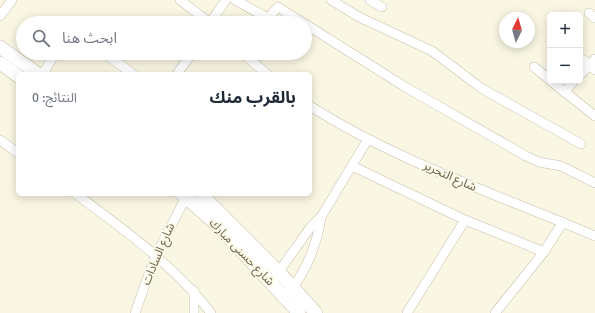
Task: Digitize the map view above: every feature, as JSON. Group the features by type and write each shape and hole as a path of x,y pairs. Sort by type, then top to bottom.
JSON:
{"main road":[{"path":"0,47 16,58"},
{"path":"18,60 35,72"},
{"path":"0,63 16,75"},
{"name":"شارع حسنى مبارك","path":"184,196 218,226 299,313"},
{"name":"شارع حسنى مبارك","path":"203,196 294,287 316,313"}],"street":[{"path":"0,16 12,0"},
{"path":"180,0 201,16"},
{"path":"215,16 226,0"},
{"path":"235,0 264,16"},
{"path":"331,0 359,17 432,51 481,88 580,144"},
{"path":"370,0 382,7"},
{"path":"270,16 278,7 292,16"},
{"path":"312,29 407,88 526,156 539,162 561,166 595,184"},
{"path":"583,59 593,65 583,73"},
{"path":"44,72 51,60"},
{"path":"114,60 130,72"},
{"path":"178,72 187,60"},
{"path":"250,60 265,72"},
{"path":"534,66 547,77"},
{"path":"555,84 564,92 593,112"},
{"path":"564,92 571,84"},
{"name":"شارع التحرير","path":"312,107 368,139 471,185 595,236"},
{"path":"271,282 310,228 321,217 368,139"},
{"path":"0,140 16,152"},
{"path":"352,166 465,220 544,252"},
{"path":"79,196 155,257 194,292 211,313"},
{"name":"شارع السادات","path":"136,313 155,257 184,196"},
{"path":"286,299 308,263 318,233 321,217"},
{"path":"407,313 465,220"},
{"path":"495,313 544,252 563,222"},
{"path":"194,292 194,313"}]}
